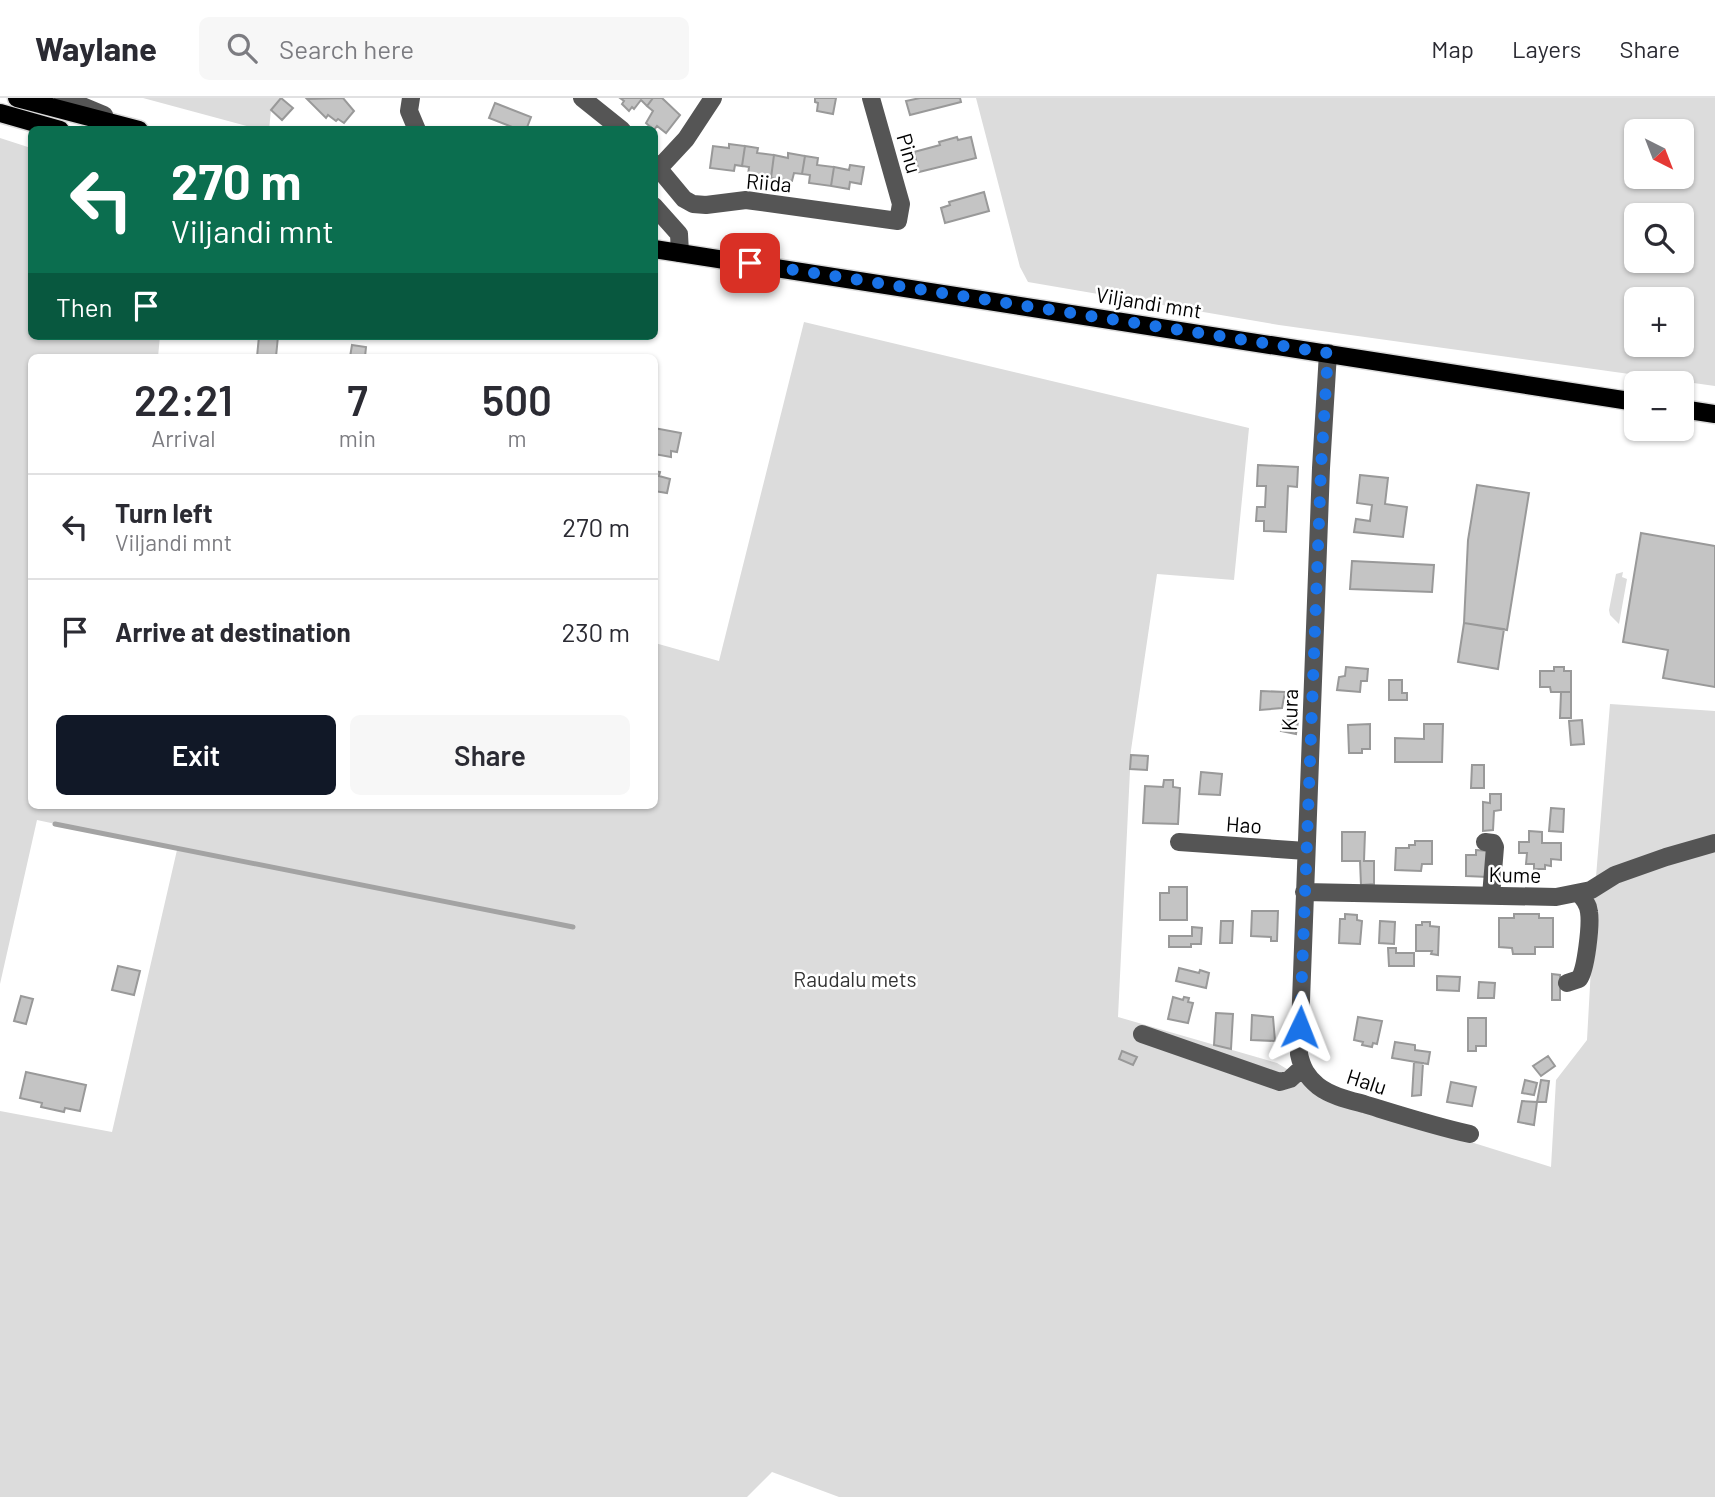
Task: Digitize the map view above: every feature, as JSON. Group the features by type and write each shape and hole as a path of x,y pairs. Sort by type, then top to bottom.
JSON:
{"main road":[{"path":"17,98 126,126"},
{"path":"0,113 46,126"},
{"name":"Viljandi mnt","path":"658,250 1624,400"},
{"path":"1694,411 1715,414"}],"street":[{"path":"63,98 131,126"},
{"path":"411,98 410,111 416,126"},
{"path":"582,98 617,126"},
{"path":"658,164 686,139 713,98"},
{"name":"Pinu","path":"871,98 901,204 898,221"},
{"name":"Riida","path":"658,166 684,199 693,204 746,200 898,221"},
{"path":"658,210 679,234 680,253"},
{"name":"Kura","path":"1302,1068 1299,1054 1304,892 1328,353"},
{"name":"Hao","path":"1179,842 1306,851"},
{"path":"1485,842 1493,843 1495,847 1491,896"},
{"name":"Kume","path":"1304,892 1556,897 1591,890 1615,875 1715,843"},
{"path":"1567,983 1579,979 1584,969 1590,914 1586,902 1578,893"},
{"path":"1142,1034 1280,1082 1290,1079 1302,1068"},
{"name":"Halu","path":"1302,1068 1320,1088 1336,1096 1422,1123 1471,1133"}],"green space":[{"path":"143,98 281,98 271,110 269,126 247,126"},
{"path":"976,98 1715,98 1715,386 1694,383 1694,371 1624,371 1624,373 1279,325 1028,282 1020,267"},
{"name":"Raudalu mets","path":"0,138 28,147 28,340 160,340 158,354 28,354 28,809 658,809 658,644 719,661 804,322 1249,428 1234,580 1157,574 1131,750 1118,1017 1277,1063 1300,1077 1429,1129 1551,1167 1556,1080 1587,1040 1596,877 1610,704 1715,711 1715,1497 839,1497 772,1472 747,1497 0,1497 0,1111 112,1132 177,850 37,820 0,984"},
{"path":"1623,572 1622,577 1627,579 1619,624 1609,610 1616,574"}],"building":[{"path":"281,98 293,108 282,120 271,110"},
{"path":"343,98 354,111 344,123 328,115 326,118 307,99"},
{"path":"620,98 653,98 647,106 641,100 629,111"},
{"path":"653,98 662,98 680,115 666,133 658,126 646,123 653,111 647,106"},
{"path":"815,98 836,98 833,114 817,111 818,103"},
{"path":"920,98 960,98 961,102 910,115 906,101"},
{"path":"495,103 531,117 528,126 510,126 489,118"},
{"path":"957,137 958,140 971,137 976,158 919,172 914,152"},
{"path":"729,144 745,146 742,166 735,165 734,171 710,168 713,146 729,148"},
{"path":"745,146 758,148 757,153 774,155 771,178 748,175 749,167 742,166"},
{"path":"788,153 805,156 802,174 794,173 792,181 771,178 774,155 788,158"},
{"path":"805,156 818,158 817,165 834,167 831,186 809,183 810,175 802,174"},
{"path":"850,165 864,167 861,184 850,182 849,189 831,186 834,167 849,170"},
{"path":"984,192 989,211 945,223 941,208 950,205 949,202"},
{"path":"259,340 278,340 276,354 257,354"},
{"path":"352,345 366,347 365,354 350,354"},
{"path":"658,429 681,433 677,452 671,451 671,457 658,455"},
{"path":"1258,465 1298,467 1297,487 1288,486 1286,532 1264,531 1264,521 1256,521 1257,507 1265,507 1266,486 1257,486"},
{"path":"658,472 659,476 670,479 667,493 658,492"},
{"path":"1360,475 1388,478 1385,504 1407,507 1403,537 1354,532 1356,519 1370,521 1372,505 1357,503"},
{"path":"1477,485 1529,493 1507,630 1464,623 1468,540"},
{"path":"1641,533 1715,546 1715,687 1663,678 1668,650 1623,642"},
{"path":"1352,561 1434,565 1432,592 1350,589"},
{"path":"1464,623 1504,629 1498,669 1458,662"},
{"path":"1346,667 1368,669 1367,681 1361,681 1360,692 1337,690 1339,677 1345,676"},
{"path":"1554,667 1564,667 1564,671 1571,671 1571,692 1551,692 1550,687 1540,687 1540,671 1554,671"},
{"path":"1389,680 1402,680 1402,693 1407,693 1407,700 1389,700"},
{"path":"1261,691 1285,692 1282,708 1260,710"},
{"path":"1561,692 1571,692 1571,718 1560,718"},
{"path":"1284,718 1298,721 1296,734 1281,731"},
{"path":"1582,720 1584,744 1571,745 1569,721"},
{"path":"1370,724 1370,749 1362,749 1362,753 1349,753 1348,725"},
{"path":"1424,724 1443,724 1442,762 1395,762 1395,738 1424,739"},
{"path":"1131,755 1148,756 1147,770 1130,769"},
{"path":"1472,765 1484,765 1484,788 1471,788"},
{"path":"1201,772 1222,774 1220,795 1199,794"},
{"path":"1164,780 1173,780 1173,787 1180,788 1178,824 1143,823 1145,786 1163,787"},
{"path":"1490,794 1501,794 1501,810 1494,811 1493,830 1483,831 1483,802 1490,803"},
{"path":"1551,808 1564,809 1563,832 1549,831"},
{"path":"1529,831 1542,832 1542,843 1561,843 1561,860 1551,859 1551,866 1545,865 1545,869 1534,869 1534,864 1526,864 1527,853 1519,853 1519,842 1529,842"},
{"path":"1342,832 1365,832 1364,861 1374,861 1374,884 1361,885 1360,861 1342,861"},
{"path":"1415,841 1432,841 1432,864 1422,864 1421,871 1395,870 1396,848 1409,848 1409,845 1415,845"},
{"path":"1476,850 1488,851 1488,877 1466,876 1466,855 1476,855"},
{"path":"1169,887 1187,887 1187,920 1160,920 1160,893 1169,893"},
{"path":"1252,911 1278,911 1277,941 1271,941 1271,937 1251,936"},
{"path":"1345,914 1357,915 1357,920 1362,921 1360,944 1339,943 1340,919 1345,919"},
{"path":"1514,914 1539,914 1539,918 1553,918 1553,947 1535,947 1535,954 1513,954 1512,948 1499,947 1499,918 1514,918"},
{"path":"1221,921 1233,921 1232,943 1220,943"},
{"path":"1380,921 1395,922 1394,944 1379,943"},
{"path":"1422,922 1430,922 1430,926 1439,927 1438,955 1431,954 1432,951 1416,951 1416,925 1422,925"},
{"path":"1192,927 1202,928 1201,944 1169,947 1169,936 1192,936"},
{"path":"1388,948 1396,948 1396,953 1414,953 1414,966 1389,966"},
{"path":"118,966 140,971 134,995 112,990"},
{"path":"1179,968 1209,973 1206,988 1176,981"},
{"path":"1552,974 1560,975 1560,1000 1552,1000"},
{"path":"1437,976 1460,977 1459,991 1437,990"},
{"path":"1479,982 1495,983 1494,998 1478,998"},
{"path":"21,996 33,999 26,1024 14,1021"},
{"path":"1173,997 1183,1000 1184,997 1189,998 1188,1002 1193,1003 1188,1023 1168,1019"},
{"path":"1216,1013 1233,1014 1231,1049 1214,1045"},
{"path":"1252,1015 1273,1017 1275,1041 1251,1040"},
{"path":"1358,1017 1382,1021 1377,1044 1373,1043 1372,1047 1354,1040"},
{"path":"1468,1018 1486,1018 1486,1046 1476,1046 1476,1051 1468,1051"},
{"path":"1395,1042 1415,1045 1415,1050 1430,1052 1428,1064 1392,1058"},
{"path":"1122,1051 1137,1057 1133,1065 1119,1059"},
{"path":"1548,1056 1555,1066 1541,1076 1533,1066"},
{"path":"1414,1062 1423,1063 1421,1095 1412,1096"},
{"path":"26,1072 86,1085 80,1111 65,1108 64,1112 41,1107 42,1103 20,1098"},
{"path":"1525,1080 1537,1083 1534,1095 1522,1093"},
{"path":"1541,1080 1549,1081 1546,1102 1537,1102"},
{"path":"1451,1082 1476,1087 1472,1106 1447,1102"},
{"path":"1522,1101 1537,1102 1534,1125 1518,1122"}],"waterway":[{"path":"55,824 573,927"}],"route":[{"path":"750,263 1328,353 1321,468 1300,1027"}]}
